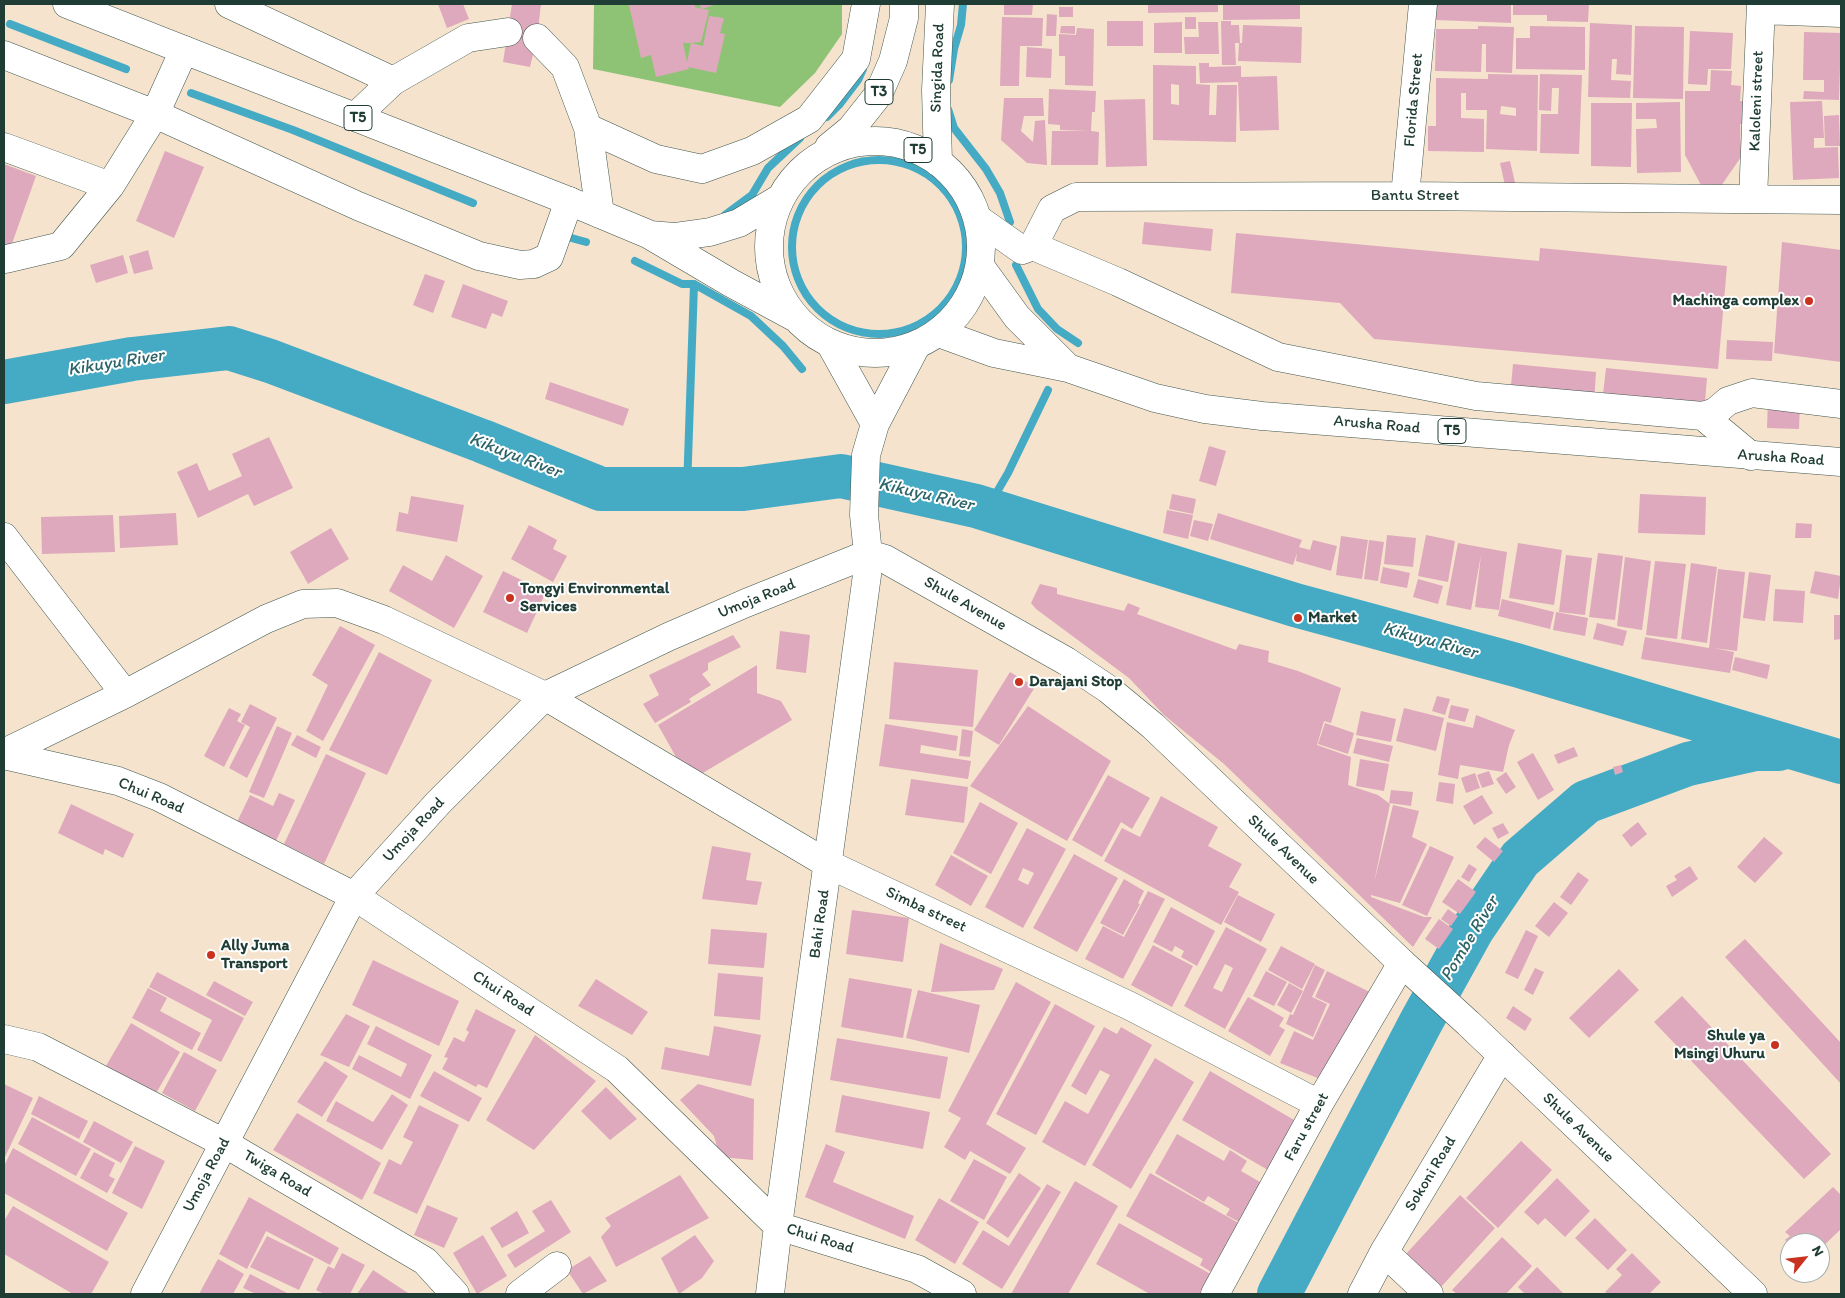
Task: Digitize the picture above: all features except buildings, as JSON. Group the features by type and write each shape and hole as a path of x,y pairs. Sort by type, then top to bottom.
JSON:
{"main road":[{"name":"T5","path":"67,4 569,201 648,234 731,283 794,317"},
{"path":"229,4 393,81"},
{"path":"588,128 656,159 702,169 752,151 809,119 856,59 866,4"},
{"name":"T3","path":"816,157 851,129 878,95 893,61 904,18 904,4"},
{"name":"Singida Road","path":"938,162 936,90 940,4"},
{"name":"Florida Street","path":"1405,196 1423,4"},
{"path":"1761,7 1841,13"},
{"name":"Kaloleni street","path":"1753,199 1761,7"},
{"path":"355,117 393,81 468,38 508,32"},
{"path":"537,38 565,67 588,128 600,214"},
{"path":"6,259 61,246 110,186 156,114 184,50"},
{"path":"4,55 156,114 367,210 479,256 520,265 534,264 549,257 569,201"},
{"name":"T5","path":"863,140 890,141 916,148 938,162 955,177 968,196 978,219 981,242 980,266 972,292 958,314 928,339 888,353 859,353 831,344 811,333 794,317 777,291 769,261 769,229 779,199 788,183 800,169 816,157 837,146 863,140"},
{"path":"4,147 110,186"},
{"name":"Bantu Street","path":"1033,246 1052,209 1076,197 1405,196 1841,200"},
{"name":"T5","path":"648,234 674,237 710,232 739,223 779,199"},
{"path":"978,219 1022,250 1033,246 1118,282 1278,357 1476,396 1703,416 1715,412 1728,401 1752,393 1841,404"},
{"name":"T5","path":"980,266 1017,318 1068,368"},
{"name":"T5","path":"928,339 1068,368"},
{"path":"868,554 864,517 866,455 875,424 928,339"},
{"path":"831,344 875,424"},
{"name":"Arusha Road","path":"1068,368 1154,398 1205,409 1841,462"},
{"path":"1703,416 1751,456"},
{"path":"4,537 125,694"},
{"name":"Umoja Road","path":"145,1294 354,896 438,802 544,696 668,636 746,602 868,554"},
{"name":"Bahi Road","path":"770,1294 867,575 868,554"},
{"name":"Shule Avenue","path":"868,554 885,559 1066,661 1108,689 1153,726 1754,1294"},
{"name":"Simba street","path":"4,754 125,694 266,619 303,604 337,603 384,620 544,696 828,864 1130,1006 1319,1104"},
{"name":"Chui Road","path":"4,754 118,781 159,797 354,896 617,1069 778,1226 916,1269 962,1294"},
{"name":"Faru street","path":"1216,1294 1319,1104 1402,962"},
{"name":"Twiga Road","path":"4,1039 38,1048 224,1143 425,1261 455,1294"},
{"name":"Sokoni Road","path":"1362,1294 1384,1252 1502,1055"},
{"path":"1384,1252 1429,1294"},
{"path":"520,1294 557,1266"}],"green space":[{"path":"594,4 842,4 842,34 815,73 780,107 593,69"}],"waterway":[{"path":"949,80 954,49 961,25 963,4"},
{"path":"10,24 126,69"},
{"path":"827,117 858,80 863,69"},
{"path":"191,93 293,130 473,203"},
{"path":"948,109 954,128 986,169 1000,193 1010,222"},
{"path":"725,215 752,195 768,168 800,138"},
{"path":"870,160 888,160 912,166 927,174 941,185 952,199 960,214 965,230 966,247 965,264 960,280 952,295 941,309 927,320 904,331 888,334 870,334 846,328 831,320 817,309 806,295 795,272 792,256 792,238 798,214 806,199 817,185 831,174 854,163 870,160"},
{"path":"564,236 586,242"},
{"path":"635,261 682,284 694,284 751,316 783,346 802,369"},
{"path":"1016,265 1038,309 1057,329 1078,343"},
{"path":"687,489 694,284"},
{"name":"Kikuyu River","path":"4,382 132,359 229,348 270,361 482,441 601,489 743,489 841,476 976,506 1295,605 1516,665 1841,762"},
{"path":"987,509 1008,473 1048,390"},
{"name":"Pombe River","path":"1279,1294 1421,1022 1472,930 1520,859 1586,802 1688,764 1755,749 1779,749"}],"place":[{"name":"Machinga complex","path":"1809,301"},
{"name":"Tongyi Environmental Services","path":"510,598"},
{"name":"Market","path":"1298,618"},
{"name":"Darajani Stop","path":"1019,682"},
{"name":"Ally Juma Transport","path":"211,955"},
{"name":"Shule ya Msingi Uhuru","path":"1775,1045"}]}
